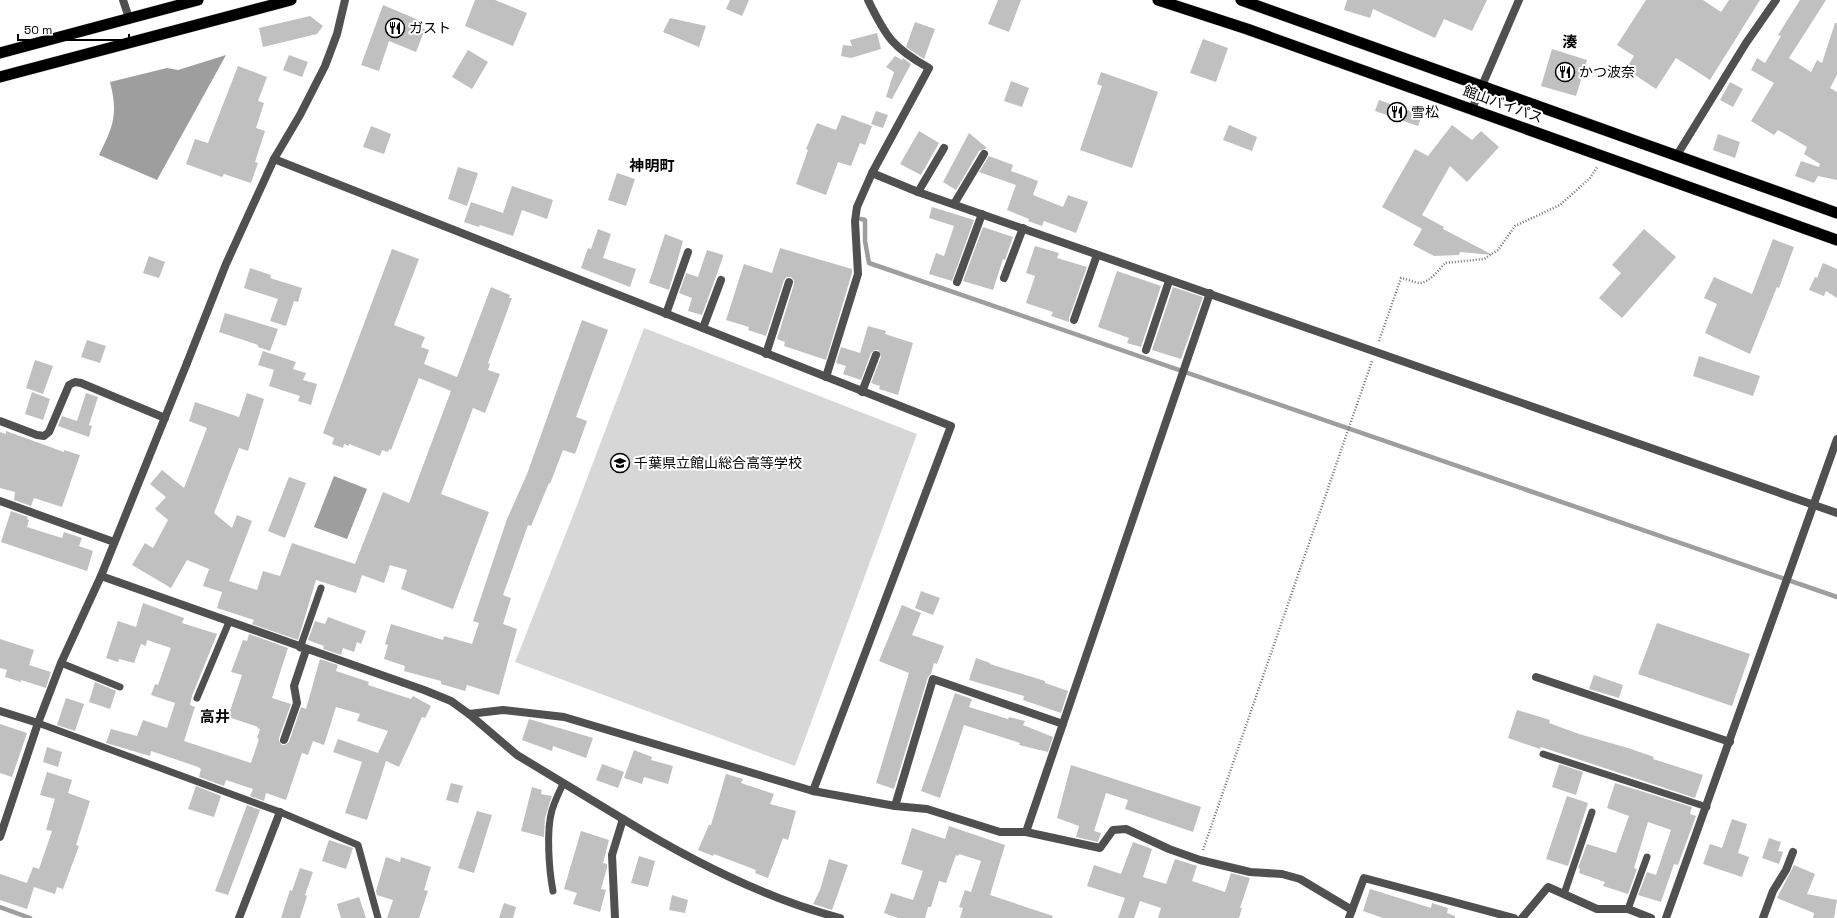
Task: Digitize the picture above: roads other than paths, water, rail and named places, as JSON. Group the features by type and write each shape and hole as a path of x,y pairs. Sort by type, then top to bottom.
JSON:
{"highway":[{"path":"0,53 198,0"},
{"path":"0,77 291,0"},
{"name":"館山バイパス","path":"1158,0 1247,29 1606,156 1837,240"},
{"name":"館山バイパス","path":"1241,0 1837,213"}],"street":[{"path":"123,0 129,18"},
{"path":"0,837 38,723 61,663 101,576 226,264 274,159 300,115 324,66 337,34 345,0"},
{"path":"826,377 858,274 855,214 872,173 929,68 911,58 894,45 880,25 868,0"},
{"path":"1472,109 1519,0"},
{"path":"1677,155 1746,43 1776,0"},
{"path":"918,192 944,148"},
{"path":"954,204 984,154"},
{"path":"274,159 951,426 813,791"},
{"path":"872,173 918,192 1837,513"},
{"path":"957,282 982,214"},
{"path":"1004,278 1023,228"},
{"path":"666,314 688,252"},
{"path":"1074,320 1097,255"},
{"path":"703,328 721,280"},
{"path":"1146,350 1169,280"},
{"path":"766,354 789,282"},
{"path":"1026,832 1210,293"},
{"path":"862,392 876,355"},
{"path":"0,421 37,435 44,436 49,432 69,385 75,382 81,383 165,418"},
{"path":"1666,918 1707,807 1837,438"},
{"path":"0,501 114,542"},
{"path":"101,576 303,649 424,690 451,702 469,714 517,755 658,840 732,878 788,902 840,918"},
{"path":"284,740 296,703 294,686 303,649"},
{"path":"1536,677 1730,742"},
{"path":"894,806 934,680 1063,724"},
{"path":"469,714 503,710 564,717 813,791 894,806 927,809 1000,832 1026,832 1100,848 1113,830 1126,829 1169,849 1200,860 1250,872 1282,874 1300,879 1350,914 1364,878 1514,918"},
{"path":"0,711 38,723"},
{"path":"239,918 280,812"},
{"path":"615,918 612,855 623,819"},
{"path":"1763,918 1773,891 1786,870 1793,852"},
{"path":"1522,918 1548,887 1597,909 1628,909 1651,918"}],"lane":[{"path":"303,649 321,588"},
{"path":"198,698 229,622"},
{"path":"61,663 120,687"},
{"path":"38,723 280,812 358,845 378,918"},
{"path":"1543,754 1707,807"},
{"path":"553,892 550,876 550,825 552,810 563,784"},
{"path":"1564,894 1592,812"},
{"path":"1628,909 1647,857"}],"waterway":[{"path":"861,219 865,220 865,241 869,263 1837,597"},
{"path":"0,907 30,918"}],"place":[{"name":"ガスト","path":"395,28"},
{"name":"かつ波奈","path":"1565,72"},
{"name":"雪松","path":"1397,112"},
{"name":"千葉県立館山総合高等学校","path":"620,463"}],"district":[{"name":"湊","path":"1570,42"},
{"name":"神明町","path":"652,166"},
{"name":"高井","path":"215,717"}]}
